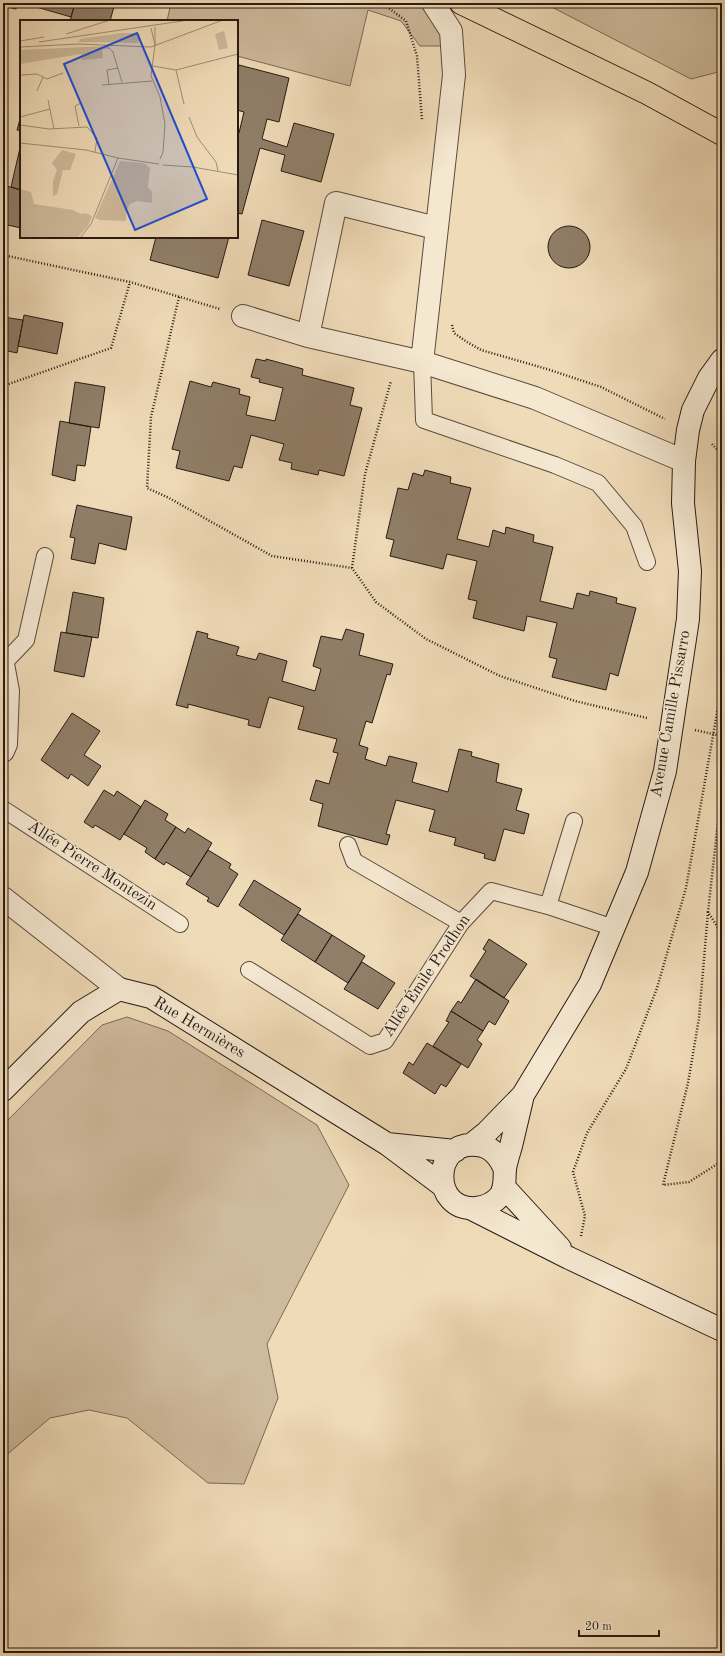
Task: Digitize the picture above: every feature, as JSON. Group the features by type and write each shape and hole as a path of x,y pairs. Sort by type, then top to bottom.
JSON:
{"highway":[{"path":"461,3 647,92 722,134"}],"main road":[{"path":"422,362 454,75 451,31 433,3"},
{"path":"308,336 336,203 436,228"},
{"path":"243,316 308,336 422,362 535,398 684,461"},
{"name":"Avenue Camille Pissarro","path":"463,1148 487,1132 523,1095 590,984 637,872 665,771 688,619 690,571 683,503 684,461 688,430 693,410 709,378 722,360"},
{"path":"3,664 8,691 6,744 3,751"},
{"path":"3,898 119,989 81,1012 3,1090"},
{"name":"Rue Hermières","path":"119,989 151,997 387,1144 443,1186"},
{"name":"Avenue Camille Pissarro","path":"505,1178 523,1095"},
{"path":"387,1144 489,1148 502,1161 505,1178 500,1196 483,1208 472,1209"},
{"path":"463,1148 447,1158 441,1176 443,1186 454,1202 463,1207 472,1209 569,1258 722,1330"},
{"path":"505,1178 569,1258"}],"lane":[{"path":"422,362 424,420 554,465 598,483 634,526 647,562"},
{"path":"3,664 26,640 45,556"},
{"name":"Allée Pierre Montezin","path":"3,809 180,924"},
{"path":"548,906 574,821"},
{"path":"348,845 354,861 461,923"},
{"name":"Allée Émile Prodhon","path":"249,970 370,1046 385,1041 461,923 492,891 548,906 614,928"}],"path":[{"path":"382,3 406,21 417,56 422,123"},
{"path":"3,255 130,282 243,316"},
{"path":"3,386 111,348 130,282"},
{"path":"179,296 151,417 147,488 169,498 272,556 352,568"},
{"path":"450,318 454,333 481,350 548,369 601,388 688,430 713,444 722,455"},
{"path":"397,357 365,474 352,568 376,602 426,639 500,676 575,701 722,736"},
{"path":"569,1258 582,1236 585,1216 572,1172 587,1133 626,1069 657,988 686,888 722,685"},
{"path":"722,786 708,912 699,1018 688,1083 663,1185 689,1182 722,1161"},
{"path":"708,912 722,934"}],"shaded area":[{"path":"171,3 424,3 452,46 420,46 401,21 368,10 350,86 238,56 238,20 167,20"},
{"path":"544,3 722,3 722,71 691,79"},
{"path":"127,1017 168,1031 317,1125 349,1185 267,1344 278,1398 244,1484 208,1483 127,1418 89,1410 50,1418 3,1458 3,1125 102,1025"}],"building":[{"path":"5,3 17,3 16,9 4,6"},
{"path":"34,3 75,3 71,17 33,6"},
{"path":"75,3 115,3 110,20 70,20"},
{"path":"239,65 289,78 279,122 267,119 262,139 287,147 294,123 334,134 321,182 281,171 285,155 260,148 242,214 238,213 238,132 244,112 238,110"},
{"path":"20,119 20,131 17,130"},
{"path":"20,148 20,190 11,187"},
{"path":"3,185 20,190 20,228 3,224"},
{"path":"262,220 304,231 289,286 248,275"},
{"path":"565,226 573,226 581,229 587,235 590,247 587,259 581,265 573,268 565,268 557,265 551,259 548,251 548,243 551,235 557,229"},
{"path":"156,238 229,238 218,278 150,260"},
{"path":"24,315 63,323 57,354 18,346"},
{"path":"3,317 23,320 17,353 3,350"},
{"path":"256,359 266,361 266,359 303,369 302,375 354,388 350,405 362,408 344,476 319,470 318,475 291,469 292,463 279,460 284,444 251,435 242,468 234,466 229,481 176,468 180,451 172,449 190,381 211,387 213,382 240,389 239,394 250,397 246,415 275,421 283,388 259,382 260,379 251,377"},
{"path":"75,382 105,387 99,428 69,423"},
{"path":"60,421 91,427 85,466 77,465 75,481 52,475"},
{"path":"425,470 451,477 450,483 471,488 457,539 489,547 493,530 505,534 506,527 534,535 533,542 553,547 540,601 573,609 577,593 589,596 590,591 617,598 616,603 636,608 618,676 610,673 606,690 552,677 557,659 549,657 557,623 527,616 524,631 473,618 477,601 468,599 477,561 447,554 443,569 390,556 394,540 386,538 398,488 408,490 413,473 423,476"},
{"path":"77,505 132,517 126,550 99,543 95,564 71,559 75,538 70,537"},
{"path":"73,592 104,598 98,638 66,633"},
{"path":"346,629 364,634 359,655 393,664 390,675 387,674 372,723 366,721 359,745 368,748 365,759 386,766 389,756 417,763 412,782 448,792 459,749 472,752 471,756 499,764 496,782 522,789 516,810 529,814 524,834 504,829 495,861 484,858 485,854 454,845 456,838 429,831 435,810 396,800 386,834 390,835 387,845 318,826 323,804 310,800 316,780 329,784 338,753 333,752 337,739 298,729 304,707 269,697 260,728 248,725 249,720 188,704 188,708 176,705 197,631 208,634 207,638 239,647 236,655 256,660 259,653 287,661 282,681 315,691 321,669 313,666 321,636 342,640"},
{"path":"61,632 92,637 84,677 54,671"},
{"path":"72,713 100,731 84,755 101,766 88,786 71,774 68,779 41,760"},
{"path":"104,790 114,796 117,791 141,807 120,840 95,825 93,828 84,822"},
{"path":"145,800 168,814 165,820 176,827 155,859 145,852 147,848 124,834"},
{"path":"176,827 185,833 188,828 212,843 191,877 166,862 164,865 155,859"},
{"path":"208,850 231,864 229,868 238,874 218,907 207,901 209,898 186,884"},
{"path":"254,880 301,909 284,935 239,905"},
{"path":"298,914 332,935 315,962 281,940"},
{"path":"332,935 365,956 348,983 315,962"},
{"path":"489,939 527,964 504,998 470,976 486,951 483,949"},
{"path":"362,962 395,983 378,1009 344,989"},
{"path":"476,979 509,1001 495,1025 489,1021 483,1031 451,1011 458,1001 461,1003"},
{"path":"451,1011 483,1031 477,1040 482,1044 468,1068 433,1046 449,1022 446,1021"},
{"path":"427,1043 461,1064 446,1087 441,1084 435,1094 403,1073 409,1062 413,1065"}]}
